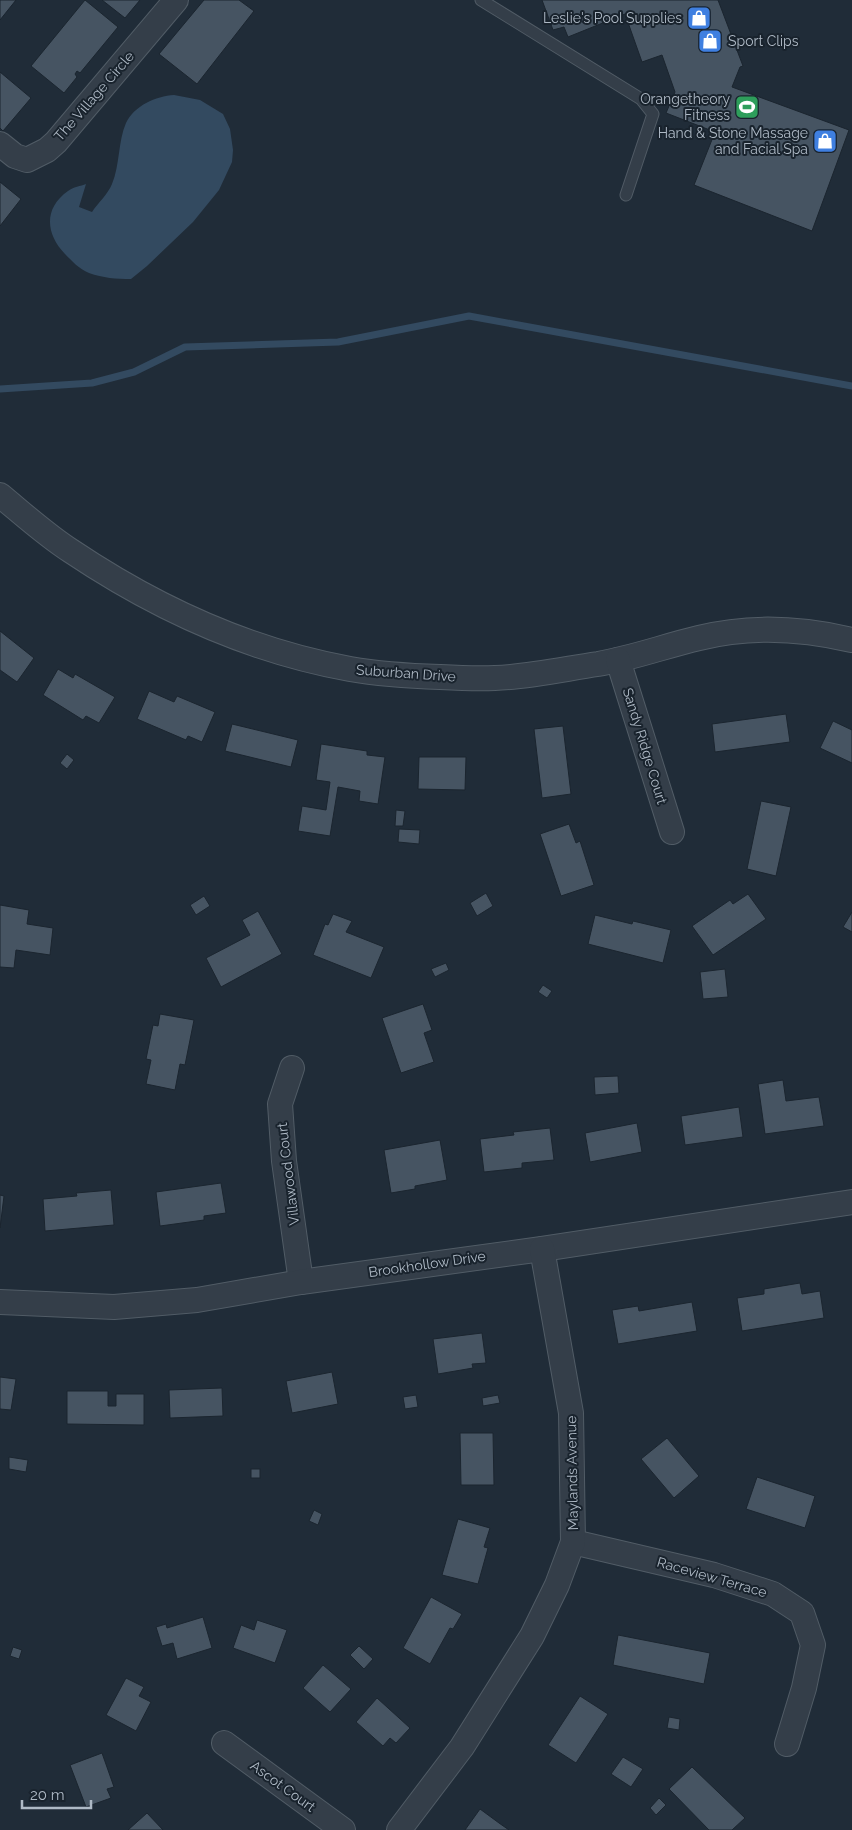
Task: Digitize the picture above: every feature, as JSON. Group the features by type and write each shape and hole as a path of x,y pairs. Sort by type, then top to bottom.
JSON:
{"street":[{"name":"The Village Circle","path":"0,144 16,156 27,160 47,150 56,142 176,0"},
{"name":"Suburban Drive","path":"0,495 69,550 114,579 179,613 238,638 294,657 351,669 405,675 495,678 557,671 618,660 701,637 743,630 791,629 852,640"},
{"name":"Sandy Ridge Court","path":"618,660 672,832"},
{"name":"Villawood Court","path":"292,1068 280,1104 284,1161 301,1282"},
{"name":"Brookhollow Drive","path":"0,1302 114,1307 196,1300 301,1282 542,1249 852,1202"},
{"name":"Maylands Avenue","path":"399,1830 462,1747 532,1636 557,1586 573,1542 571,1413 542,1249"},
{"name":"Raceview Terrace","path":"573,1542 714,1575 773,1594 802,1613 814,1645 804,1688 787,1744"},
{"name":"Ascot Court","path":"224,1743 343,1830"}],"lane":[{"path":"481,0 640,100 653,114 626,195"}],"water":[{"path":"174,95 200,100 223,114 230,129 233,150 232,162 219,190 193,222 131,279 104,277 85,271 65,254 54,238 50,221 55,205 70,190 86,184 79,207 92,212 110,188 115,177 123,130 130,117 146,103 160,97"}],"building":[{"path":"0,0 16,0 0,20"},
{"path":"85,0 118,27 80,73 77,71 75,74 77,77 64,93 31,66"},
{"path":"102,0 140,0 125,18"},
{"path":"204,0 239,0 254,11 197,84 159,54"},
{"path":"542,0 718,0 743,66 740,67 732,87 849,130 812,231 694,185 715,132 666,113 675,92 662,55 642,62 625,14 568,37 564,27 553,30"},
{"path":"0,72 31,98 3,131 0,128"},
{"path":"0,182 21,199 0,226"},
{"path":"0,631 34,658 17,682 0,670"},
{"path":"58,669 73,678 75,674 115,697 99,723 86,716 83,720 43,695"},
{"path":"149,691 174,702 177,696 215,712 202,742 188,736 186,740 137,719"},
{"path":"786,714 790,742 715,752 712,724"},
{"path":"833,721 852,730 852,763 820,748"},
{"path":"232,724 298,740 291,767 225,751"},
{"path":"563,726 571,794 542,798 534,729"},
{"path":"321,744 367,751 367,755 385,757 378,804 359,801 360,791 338,787 330,836 298,831 302,806 326,810 330,782 316,780"},
{"path":"67,754 74,760 67,769 60,763"},
{"path":"419,757 466,757 465,790 418,789"},
{"path":"761,801 791,807 776,876 747,869"},
{"path":"396,810 405,811 403,826 395,826"},
{"path":"569,824 576,843 580,841 594,885 561,896 540,834"},
{"path":"399,829 420,830 419,844 398,842"},
{"path":"486,893 493,906 477,916 470,903"},
{"path":"748,894 766,919 713,955 692,926 730,900 733,904"},
{"path":"204,896 210,906 196,915 190,905"},
{"path":"0,905 29,910 27,924 53,928 50,955 16,950 14,968 0,967"},
{"path":"258,911 282,954 221,987 206,958 250,935 242,920"},
{"path":"852,912 852,932 843,927"},
{"path":"333,914 352,921 346,932 384,947 371,978 313,955 325,924 328,925"},
{"path":"595,915 632,924 633,921 671,930 663,963 588,944"},
{"path":"446,963 449,970 435,977 431,969"},
{"path":"725,969 728,997 703,999 700,972"},
{"path":"543,985 552,991 547,998 538,992"},
{"path":"423,1004 432,1030 424,1033 434,1062 401,1073 382,1018"},
{"path":"160,1014 194,1020 185,1065 180,1064 175,1090 146,1084 151,1060 146,1059 153,1025 158,1026"},
{"path":"618,1076 619,1093 595,1095 594,1077"},
{"path":"783,1080 786,1101 819,1097 824,1126 765,1134 758,1084"},
{"path":"739,1107 743,1137 685,1145 681,1116"},
{"path":"637,1123 642,1152 590,1162 585,1133"},
{"path":"550,1128 554,1160 522,1163 522,1168 484,1172 480,1139 514,1135 513,1132"},
{"path":"440,1140 447,1180 415,1186 415,1189 391,1193 384,1150"},
{"path":"221,1183 226,1213 204,1216 204,1220 160,1226 156,1192"},
{"path":"111,1190 114,1225 45,1231 43,1199 77,1196 76,1193"},
{"path":"0,1195 4,1196 0,1228"},
{"path":"800,1283 802,1294 820,1291 824,1318 742,1331 737,1298 764,1294 764,1289"},
{"path":"692,1302 697,1331 618,1344 612,1310 638,1306 639,1311"},
{"path":"482,1333 486,1363 472,1364 473,1368 438,1374 433,1339"},
{"path":"332,1372 338,1404 292,1413 286,1381"},
{"path":"0,1377 16,1379 11,1410 0,1409"},
{"path":"222,1388 223,1416 170,1418 169,1390"},
{"path":"67,1391 108,1391 108,1406 116,1406 116,1394 144,1394 144,1425 67,1424"},
{"path":"416,1395 418,1407 405,1409 403,1397"},
{"path":"498,1395 500,1403 483,1406 482,1398"},
{"path":"460,1433 493,1433 494,1485 461,1485"},
{"path":"667,1438 699,1476 674,1498 641,1459"},
{"path":"9,1457 28,1460 26,1472 9,1469"},
{"path":"251,1469 260,1469 260,1478 251,1478"},
{"path":"757,1477 815,1496 805,1528 746,1509"},
{"path":"314,1510 322,1514 318,1525 309,1521"},
{"path":"458,1519 490,1528 484,1547 488,1548 478,1584 442,1575"},
{"path":"431,1597 462,1614 453,1629 450,1628 430,1664 403,1648"},
{"path":"203,1617 212,1648 177,1659 173,1643 162,1646 156,1627 166,1624 167,1628"},
{"path":"257,1620 287,1630 275,1663 233,1648 241,1625 254,1630"},
{"path":"618,1635 710,1653 704,1684 613,1665"},
{"path":"359,1646 373,1659 364,1669 350,1655"},
{"path":"13,1647 22,1650 19,1659 10,1656"},
{"path":"323,1665 351,1689 330,1712 303,1688"},
{"path":"126,1678 144,1687 139,1696 151,1702 136,1731 106,1715"},
{"path":"580,1696 608,1714 576,1763 548,1745"},
{"path":"377,1698 410,1728 396,1743 390,1738 383,1746 356,1722"},
{"path":"669,1717 680,1719 679,1730 667,1728"},
{"path":"102,1753 114,1787 107,1789 111,1798 86,1807 70,1765"},
{"path":"623,1757 643,1769 631,1787 611,1774"},
{"path":"692,1767 745,1818 732,1830 709,1830 669,1789"},
{"path":"659,1798 666,1805 656,1815 650,1808"},
{"path":"480,1809 499,1823 509,1830 465,1830"},
{"path":"147,1813 163,1830 128,1830"}],"waterway":[{"path":"0,389 92,383 134,372 185,347 338,342 469,316 852,386"}],"place":[{"name":"Leslie's Pool Supplies","path":"699,18"},
{"name":"Sport Clips","path":"710,41"},
{"name":"Orangetheory Fitness","path":"747,107"},
{"name":"Hand & Stone Massage and Facial Spa","path":"825,141"}]}
